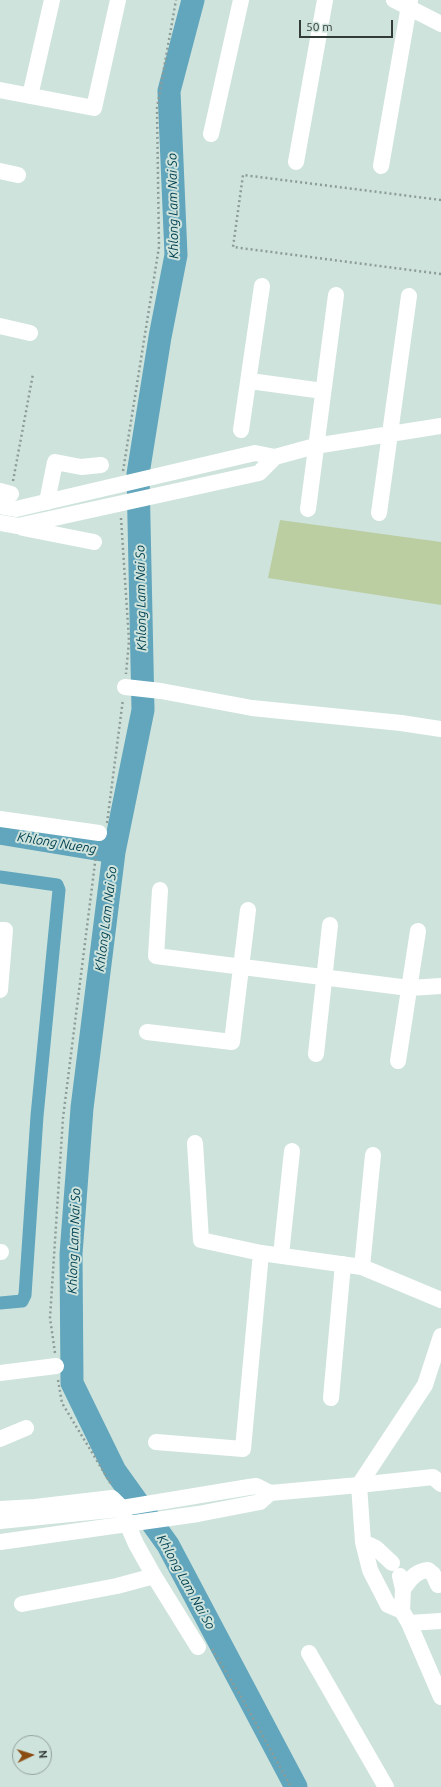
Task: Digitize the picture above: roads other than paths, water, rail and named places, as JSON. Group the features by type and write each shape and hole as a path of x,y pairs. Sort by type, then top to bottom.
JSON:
{"street":[{"path":"30,96 52,0"},
{"path":"0,90 91,108 95,106 118,0"},
{"path":"211,134 241,0"},
{"path":"296,162 325,0"},
{"path":"394,0 410,3 441,24"},
{"path":"381,166 410,3"},
{"path":"0,171 18,175"},
{"path":"241,430 250,381 262,286"},
{"path":"308,509 315,446 336,295"},
{"path":"379,513 409,296"},
{"path":"0,326 30,333"},
{"path":"250,381 323,390"},
{"path":"0,506 16,509 255,453 275,457 315,446 441,426"},
{"path":"18,526 259,473 275,457"},
{"path":"36,522 39,504 55,462 81,467 101,465"},
{"path":"0,523 94,542"},
{"path":"125,687 160,691 252,708 401,723 441,729"},
{"path":"0,819 99,833"},
{"path":"160,890 156,956 409,988 441,986"},
{"path":"147,1032 232,1042 248,910"},
{"path":"316,1054 330,925"},
{"path":"0,930 5,930 0,990"},
{"path":"398,1061 418,931"},
{"path":"195,1143 201,1240 261,1253 362,1267 441,1300"},
{"path":"281,1255 292,1151"},
{"path":"362,1267 373,1155"},
{"path":"156,1442 243,1449 261,1253"},
{"path":"331,1398 343,1264"},
{"path":"441,1336 426,1385 359,1485 363,1542 370,1570 388,1605 406,1617 441,1621"},
{"path":"0,1373 56,1366"},
{"path":"0,1439 26,1428"},
{"path":"0,1521 110,1510 256,1486 270,1493 438,1476"},
{"path":"0,1542 117,1527 198,1514 260,1502 270,1493"},
{"path":"0,1508 35,1507 112,1498 119,1505 136,1544 154,1576 204,1646"},
{"path":"363,1542 376,1548 398,1576 406,1617 441,1698"},
{"path":"398,1576 428,1570 433,1574 438,1586"},
{"path":"22,1604 117,1586 154,1576"},
{"path":"309,1653 386,1787"}],"waterway":[{"name":"Khlong Lam Nai So","path":"193,0 169,91 176,255 160,337 138,474 143,710 114,852 82,1108 71,1254 72,1383 115,1471 168,1545 296,1787"},
{"name":"Khlong Nueng","path":"0,833 114,852"},
{"path":"0,877 57,885 59,890 37,1116 25,1295 22,1301 0,1303"}]}
